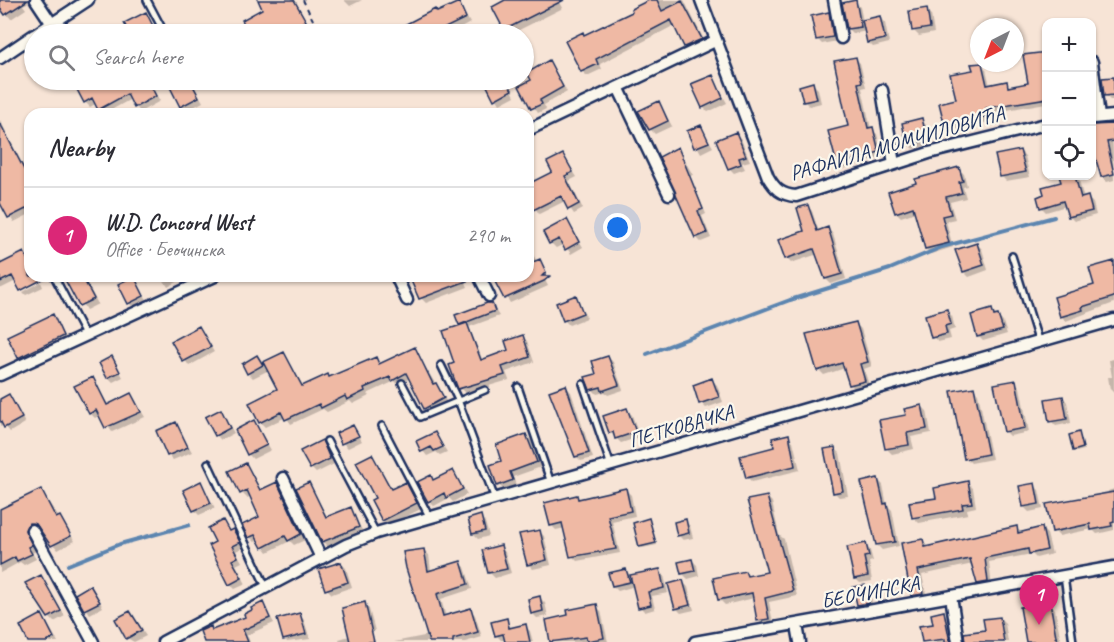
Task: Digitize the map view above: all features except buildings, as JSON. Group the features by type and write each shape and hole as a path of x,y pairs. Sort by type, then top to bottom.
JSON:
{"street":[{"path":"36,0 52,24 88,0"},
{"name":"РАФАИЛА МОМЧИЛОВИЋА","path":"701,0 768,177 780,192 796,196 894,164 992,136 1042,125"},
{"path":"834,0 841,38"},
{"path":"534,127 715,41"},
{"path":"0,58 24,42"},
{"path":"618,87 669,194"},
{"path":"882,90 894,164"},
{"path":"1096,118 1114,116"},
{"path":"1,372 202,282"},
{"path":"399,282 407,300"},
{"path":"482,282 489,296"},
{"name":"ПЕТКОВАЧКА","path":"164,642 321,558 376,533 847,399 1038,340 1114,320"},
{"path":"283,478 321,558"},
{"path":"32,530 93,642"},
{"name":"БЕОЧИНСКА","path":"695,642 1114,567"},
{"name":"БЕОЧИНСКА","path":"951,596 958,642"},
{"name":"БЕОЧИНСКА","path":"797,625 800,642"}],"lane":[{"path":"147,0 160,24"},
{"path":"1012,256 1038,340"},
{"path":"57,282 85,335"},
{"path":"441,365 458,400 495,499"},
{"path":"402,383 420,417 485,390"},
{"path":"583,384 611,466"},
{"path":"518,387 551,483"},
{"path":"382,426 430,518"},
{"path":"327,441 376,533"},
{"path":"208,463 267,588"},
{"path":"1064,576 1073,642"}],"path":[{"path":"303,0 315,24"}],"waterway":[{"path":"647,354 790,300 890,269 942,247 1054,217"},
{"path":"68,565 120,544 189,525"}],"place":[{"name":"W.D. Concord West","path":"1039,625"}]}
